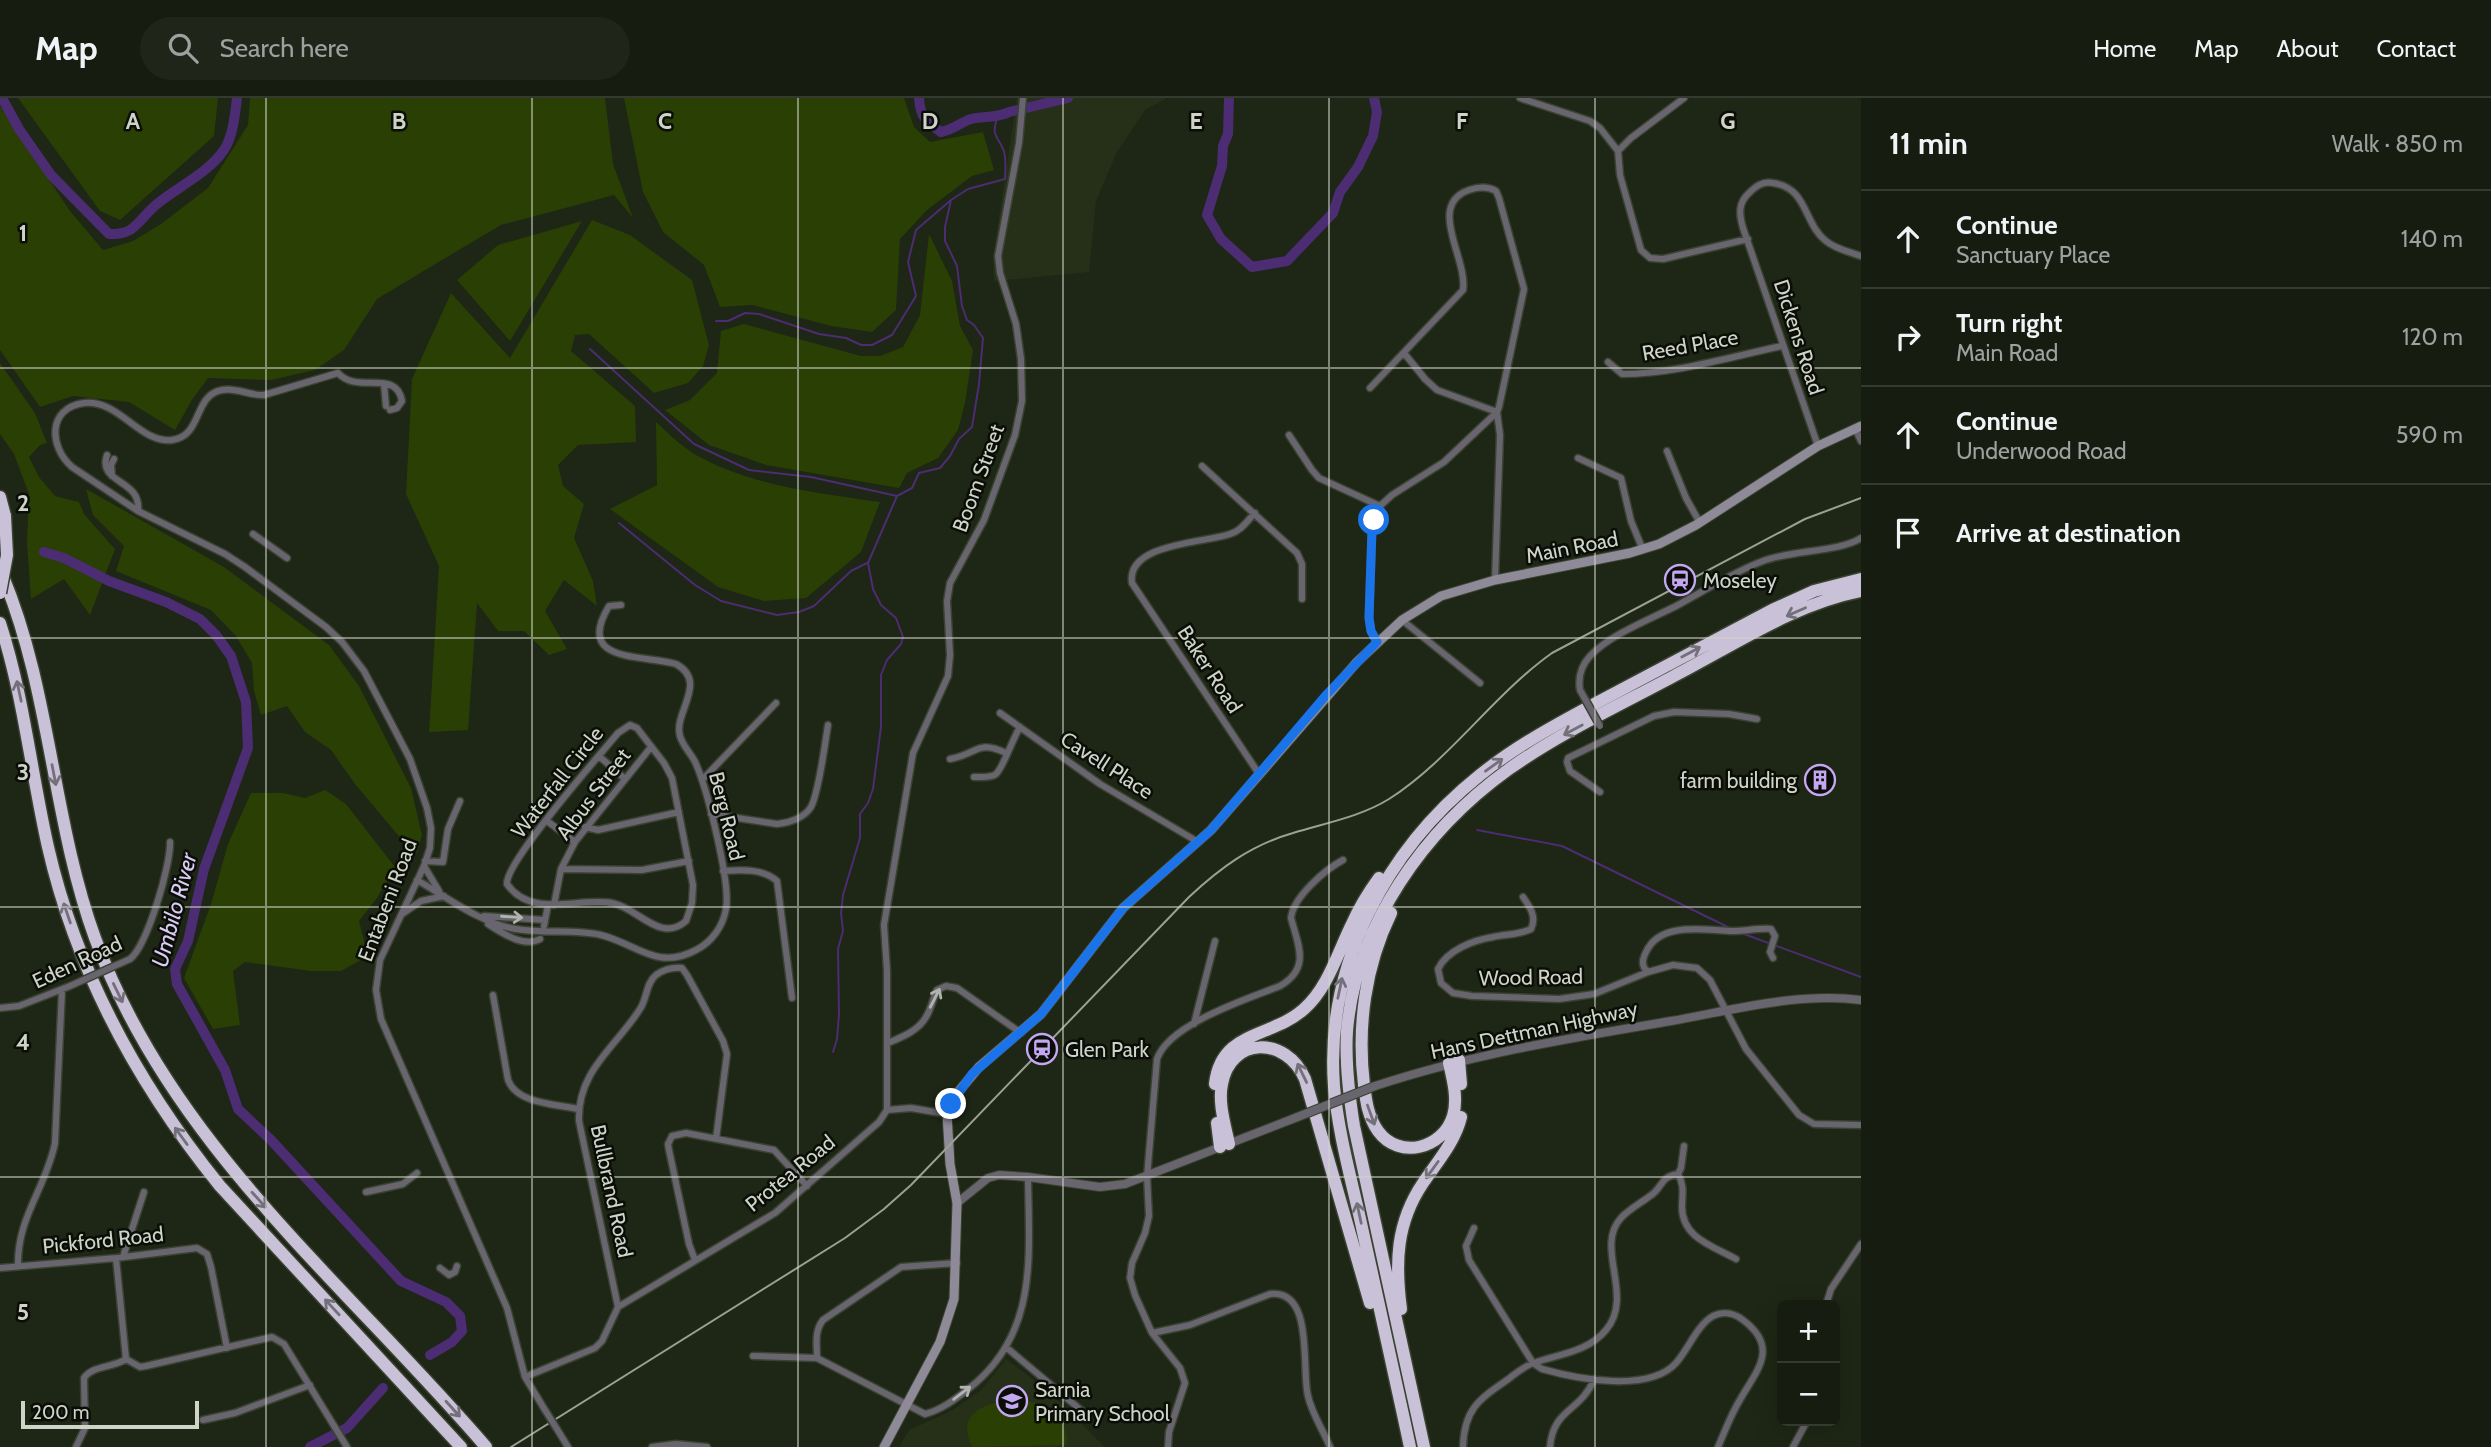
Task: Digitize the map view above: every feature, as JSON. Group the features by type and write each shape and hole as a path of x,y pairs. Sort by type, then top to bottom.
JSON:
{"highway":[{"path":"0,497 5,516 7,555 0,593"},
{"path":"0,571 11,596 35,676 65,836 78,888 95,939 132,1021 163,1076 212,1145 269,1211 420,1372 486,1447"},
{"path":"1410,1447 1339,1122 1333,1067 1336,1013 1342,978 1355,940 1381,888 1420,835 1461,792 1532,738 1791,601 1838,583 1861,579"},
{"path":"1423,1447 1354,1126 1346,1056 1350,1010 1366,949 1396,888 1430,842 1480,791 1534,752 1786,617 1827,600 1861,591"},
{"path":"0,623 17,681 48,846 60,892 79,947 116,1030 141,1076 190,1149 256,1226 461,1447"},
{"path":"1224,1146 1214,1093 1217,1070 1222,1060 1238,1043 1284,1022 1306,1008 1324,985 1363,903 1391,860 1428,817 1461,792"},
{"path":"1430,842 1387,921 1376,949 1365,996 1362,1056 1366,1101 1372,1121 1383,1137 1397,1145 1416,1148 1432,1144 1442,1135 1450,1126 1454,1113 1454,1062"},
{"path":"1224,1146 1221,1093 1224,1074 1230,1065 1237,1056 1254,1048 1276,1049 1286,1054 1301,1068 1308,1087 1399,1397"},
{"path":"1419,1427 1421,1407 1400,1300 1398,1245 1410,1205 1458,1128 1462,1105 1454,1062"}],"main road":[{"name":"Main Road","path":"947,1114 954,1097 972,1074 1021,1033 1048,1006 1123,908 1225,816 1307,718 1377,642 1402,621 1441,596 1495,580 1643,550 1677,536 1818,446 1858,427"},
{"path":"884,1447 946,1328 954,1299 957,1203 950,1164 947,1114"}],"street":[{"name":"Boom Street","path":"887,1110 887,971 884,925 913,753 948,676 950,655 947,601 950,583 984,520 1015,435 1022,401 1019,340 1014,312 1000,273 998,256 1023,98"},
{"path":"1520,98 1590,121 1600,128 1618,151 1620,175 1645,255 1663,259 1748,239"},
{"path":"1618,151 1684,98"},
{"name":"Dickens Road","path":"1818,446 1740,218 1742,200 1757,186 1774,183 1786,186 1794,191 1825,240 1861,256"},
{"path":"1370,388 1463,290 1464,278 1450,224 1450,207 1454,199 1466,191 1483,187 1496,191 1524,289 1497,412 1500,435 1495,580"},
{"name":"Reed Place","path":"1608,362 1622,374 1645,372 1689,366 1782,346"},
{"path":"1404,353 1437,390 1497,412"},
{"name":"Entabeni Road","path":"384,384 350,382 338,373 264,395 254,396 231,389 219,390 202,403 188,433 171,440 152,436 111,409 86,403 75,405 58,417 54,428 55,439 63,459 138,511 225,554 326,626 364,671 410,759 431,828 430,848 380,960 376,983 377,1005 507,1308 525,1377 568,1447"},
{"path":"384,384 395,387 402,396 400,406 388,408 384,384"},
{"path":"1377,642 1371,631 1369,618 1372,530 1380,506 1444,462 1497,412"},
{"path":"1858,427 1861,440"},
{"path":"1289,435 1320,478 1380,506"},
{"path":"1667,451 1686,498 1700,523"},
{"path":"110,457 112,476 133,490 138,498 138,511"},
{"path":"1578,458 1621,478 1631,521 1643,550"},
{"path":"1202,466 1292,547 1300,558 1303,573 1302,599"},
{"name":"Baker Road","path":"1255,513 1234,533 1183,543 1142,559 1132,573 1132,583 1259,774"},
{"path":"253,534 287,558"},
{"path":"1607,740 1580,690 1579,678 1589,657 1643,623 1763,561 1798,552 1840,546 1861,538"},
{"name":"Berg Road","path":"479,916 519,930 597,934 656,957 680,957 699,949 707,943 722,922 727,900 723,871 702,780 679,732 690,692 686,673 681,667 669,662 623,656 609,650 600,635 601,624 609,606 621,605"},
{"path":"1402,621 1479,683"},
{"path":"702,780 776,702"},
{"path":"1600,792 1570,771 1567,762 1573,755 1654,716 1674,712 1729,714 1756,719"},
{"name":"Cavell Place","path":"1000,713 1100,785 1198,842"},
{"name":"Waterfall Circle","path":"630,725 637,728 668,769 693,885 692,903 686,921 674,928 657,927 611,902 551,905 518,894 510,889 506,880 547,821 600,757 622,729 630,725"},
{"path":"710,814 782,824 806,813 813,802 828,725"},
{"path":"974,777 995,775 1020,727"},
{"path":"950,759 960,758 985,746 1006,753"},
{"name":"Albus Street","path":"551,905 561,869 575,842 651,747"},
{"path":"600,757 625,779"},
{"path":"443,895 424,864 443,862 449,829 460,801"},
{"path":"585,827 598,830 679,812"},
{"path":"547,821 575,842"},
{"name":"Eden Road","path":"0,1008 19,1006 130,960 142,940 165,878 170,842"},
{"path":"1168,1447 1169,1432 1185,1383 1180,1368 1152,1333 1130,1278 1132,1263 1148,1224 1147,1177 1157,1059 1170,1039 1194,1024 1280,986 1292,978 1300,958 1291,918 1292,911 1299,899 1323,874 1343,860"},
{"path":"561,869 642,870 689,861"},
{"path":"723,871 768,874 777,881 792,998"},
{"path":"417,880 493,927 520,940 530,943 540,939"},
{"path":"401,914 421,901 443,895"},
{"name":"Wood Road","path":"1523,897 1534,920 1531,929 1489,938 1447,955 1438,969 1441,983 1453,993 1472,996 1559,999 1584,996 1673,965 1697,968 1710,980 1746,1049 1804,1119 1814,1124 1861,1125"},
{"path":"479,916 545,923 551,905"},
{"path":"1648,972 1643,965 1647,950 1672,931 1771,929 1775,936 1770,952 1773,958"},
{"path":"1194,1024 1215,941"},
{"name":"Bullbrand Road","path":"618,1307 578,1109 594,1067 640,1009 653,979 657,974 673,968 682,968 687,975 723,1041 727,1054 716,1139"},
{"path":"888,1043 920,1025 937,990 946,986 957,988 1021,1033"},
{"path":"18,1266 20,1233 54,1147 62,990"},
{"path":"493,995 509,1080 514,1091 528,1098 578,1109"},
{"name":"Hans Dettman Highway","path":"957,1203 988,1178 1006,1175 1100,1187 1125,1184 1375,1086 1508,1049 1800,999 1861,1000"},
{"path":"887,1110 911,1108 947,1114"},
{"name":"Protea Road","path":"618,1307 775,1213 880,1122 887,1110"},
{"path":"695,1260 689,1244 668,1144 672,1136 681,1133 774,1150 807,1185"},
{"path":"1464,1447 1465,1427 1474,1406 1496,1387 1533,1363 1575,1351 1606,1330 1617,1307 1617,1282 1612,1257 1613,1234 1622,1217 1646,1198 1652,1189 1664,1179 1678,1174 1684,1146"},
{"path":"366,1192 403,1184 417,1173"},
{"path":"1678,1174 1682,1181 1682,1219 1686,1228 1694,1236 1736,1259"},
{"path":"753,1356 817,1358 925,1415 948,1404 978,1382 1007,1348 1027,1289 1028,1177"},
{"path":"126,1359 120,1257 144,1192"},
{"path":"1474,1228 1466,1246 1469,1260 1533,1363 1546,1370 1622,1382 1662,1373 1674,1365 1709,1319 1722,1313 1741,1318 1759,1337 1763,1356 1759,1371 1740,1399 1717,1447"},
{"path":"1828,1300 1831,1289 1861,1244"},
{"name":"Pickford Road","path":"0,1268 190,1248 203,1250 207,1254 227,1348"},
{"path":"817,1358 817,1336 823,1320 901,1267 957,1263"},
{"path":"440,1268 449,1275 455,1272 457,1266"},
{"path":"1152,1333 1179,1329 1270,1294 1277,1293 1290,1298 1301,1324 1308,1399 1330,1447"},
{"path":"525,1377 595,1348 602,1341 618,1307"},
{"path":"126,1359 140,1367 272,1338 278,1339 284,1344 347,1446"},
{"path":"1007,1348 1088,1416"},
{"path":"76,1447 85,1428 84,1378 89,1372 113,1366 126,1359"},
{"path":"1550,1447 1555,1424 1582,1399 1594,1379"},
{"path":"203,1420 235,1413 310,1385"},
{"path":"1793,1447 1804,1426"},
{"path":"652,1447 677,1444 707,1447"}],"shaded area":[{"path":"1017,98 1167,98 1145,110 1117,152 1096,201 1089,272 994,281 993,257"},
{"name":"Sarnia Primary School","path":"1006,1359 1048,1391 1105,1447 899,1447 909,1430 953,1410 981,1390"}],"green space":[{"path":"18,98 218,98 214,136 120,220 100,211"},
{"path":"250,98 605,98 613,164 633,218 614,195 501,225 377,299 344,350 315,370 271,380 208,378 175,430 129,402 73,396 40,407 0,350 0,106 70,211 103,250 133,241 161,224 208,188 248,125"},
{"path":"624,98 904,98 914,127 930,142 983,132 994,170 972,176 927,210 900,239 896,310 872,332 831,326 753,305 720,307 704,265 663,232 643,192"},
{"path":"592,220 630,235 692,280 709,345 703,366 688,383 654,393 589,334 575,335 571,351 635,406 636,442 578,445 558,465 563,486 584,504 574,538 593,581 597,606 564,580 545,611 567,649 549,655 524,631 498,631 477,603 468,730 429,732 439,566 406,494 412,379 451,293 510,358"},
{"path":"582,221 510,341 457,280 498,245"},
{"path":"929,234 952,281 960,326 973,350 958,430 938,458 907,473 899,488 766,465 709,445 665,410 690,400 717,373 721,331 744,324 861,356 880,356 903,347 920,315"},
{"path":"0,363 35,413 47,443 40,445 29,457 39,477 55,496 79,502 84,514 115,549 90,615 64,579 31,599 27,543 29,494 14,454 0,434"},
{"path":"656,422 692,452 741,475 786,487 880,502 861,552 806,598 764,601 718,587 610,509 657,485"},
{"path":"86,489 224,567 329,645 359,686 411,788 422,835 417,853 397,834 355,784 331,750 305,732 287,706 261,715 254,691 252,663 236,636 211,610 116,571 124,546 93,515"},
{"path":"325,790 346,804 395,867 377,898 359,921 368,956 341,971 311,971 245,962 233,971 240,1025 213,1029 184,978 211,904 228,844 251,793 283,793 305,798"},
{"path":"1006,1401 1032,1402 1047,1409 1063,1426 1066,1445 972,1447 967,1427 973,1414 979,1409"}],"waterway":[{"name":"Umbilo River","path":"2,98 19,129 51,175 109,234 130,230 157,204 201,173 217,158 230,138 237,98"},
{"name":"Umbilo River","path":"919,98 925,118 941,132 968,120 999,116 1068,98"},
{"name":"Umbilo River","path":"1229,98 1228,134 1223,146 1222,166 1207,215 1221,239 1252,267 1287,261 1333,213 1340,192 1358,167 1373,136 1377,112 1374,98"},
{"path":"716,321 728,321 745,313 759,314 819,334 846,338 861,345 872,345 892,335 916,296 908,262 916,230 968,189 1005,179 1005,156 995,131 998,116"},
{"path":"833,1052 839,1014 838,949 843,931 843,895 860,838 860,814 873,789 881,727 881,675 887,660 901,644 903,637 896,618 881,605 873,589 868,563 897,496 912,488 919,473 940,468 959,439 972,427 979,384 983,338 967,320 962,306 957,266 945,241 951,200"},
{"path":"590,349 694,444 749,470 811,477 897,496"},
{"path":"619,523 695,585 721,601 777,615 799,612 814,606 851,571 867,563"},
{"name":"Umbilo River","path":"44,552 64,558 109,581 166,602 200,619 231,656 246,702 248,748 204,869 188,941 175,969 177,984 225,1070 238,1109 271,1140 401,1281 446,1302 460,1316 462,1331 452,1342 430,1355"},
{"path":"1477,830 1562,846 1732,929"},
{"path":"1744,934 1861,977"},
{"name":"Umbilo River","path":"310,1447 347,1428 383,1388"}],"railway":[{"path":"511,1447 845,1238 884,1209 911,1185 1189,897 1224,867 1263,844 1354,815 1389,799 1432,766 1510,688 1552,653 1805,519 1861,498"}],"place":[{"name":"Moseley","path":"1680,580"},
{"name":"farm building","path":"1820,780"},
{"name":"Glen Park","path":"1042,1049"},
{"name":"Sarnia Primary School","path":"1012,1401"}],"route":[{"path":"951,1104 962,1085 979,1067 1041,1014 1123,908 1181,859 1225,816 1327,694 1377,642 1371,631 1369,618 1374,520"}]}
